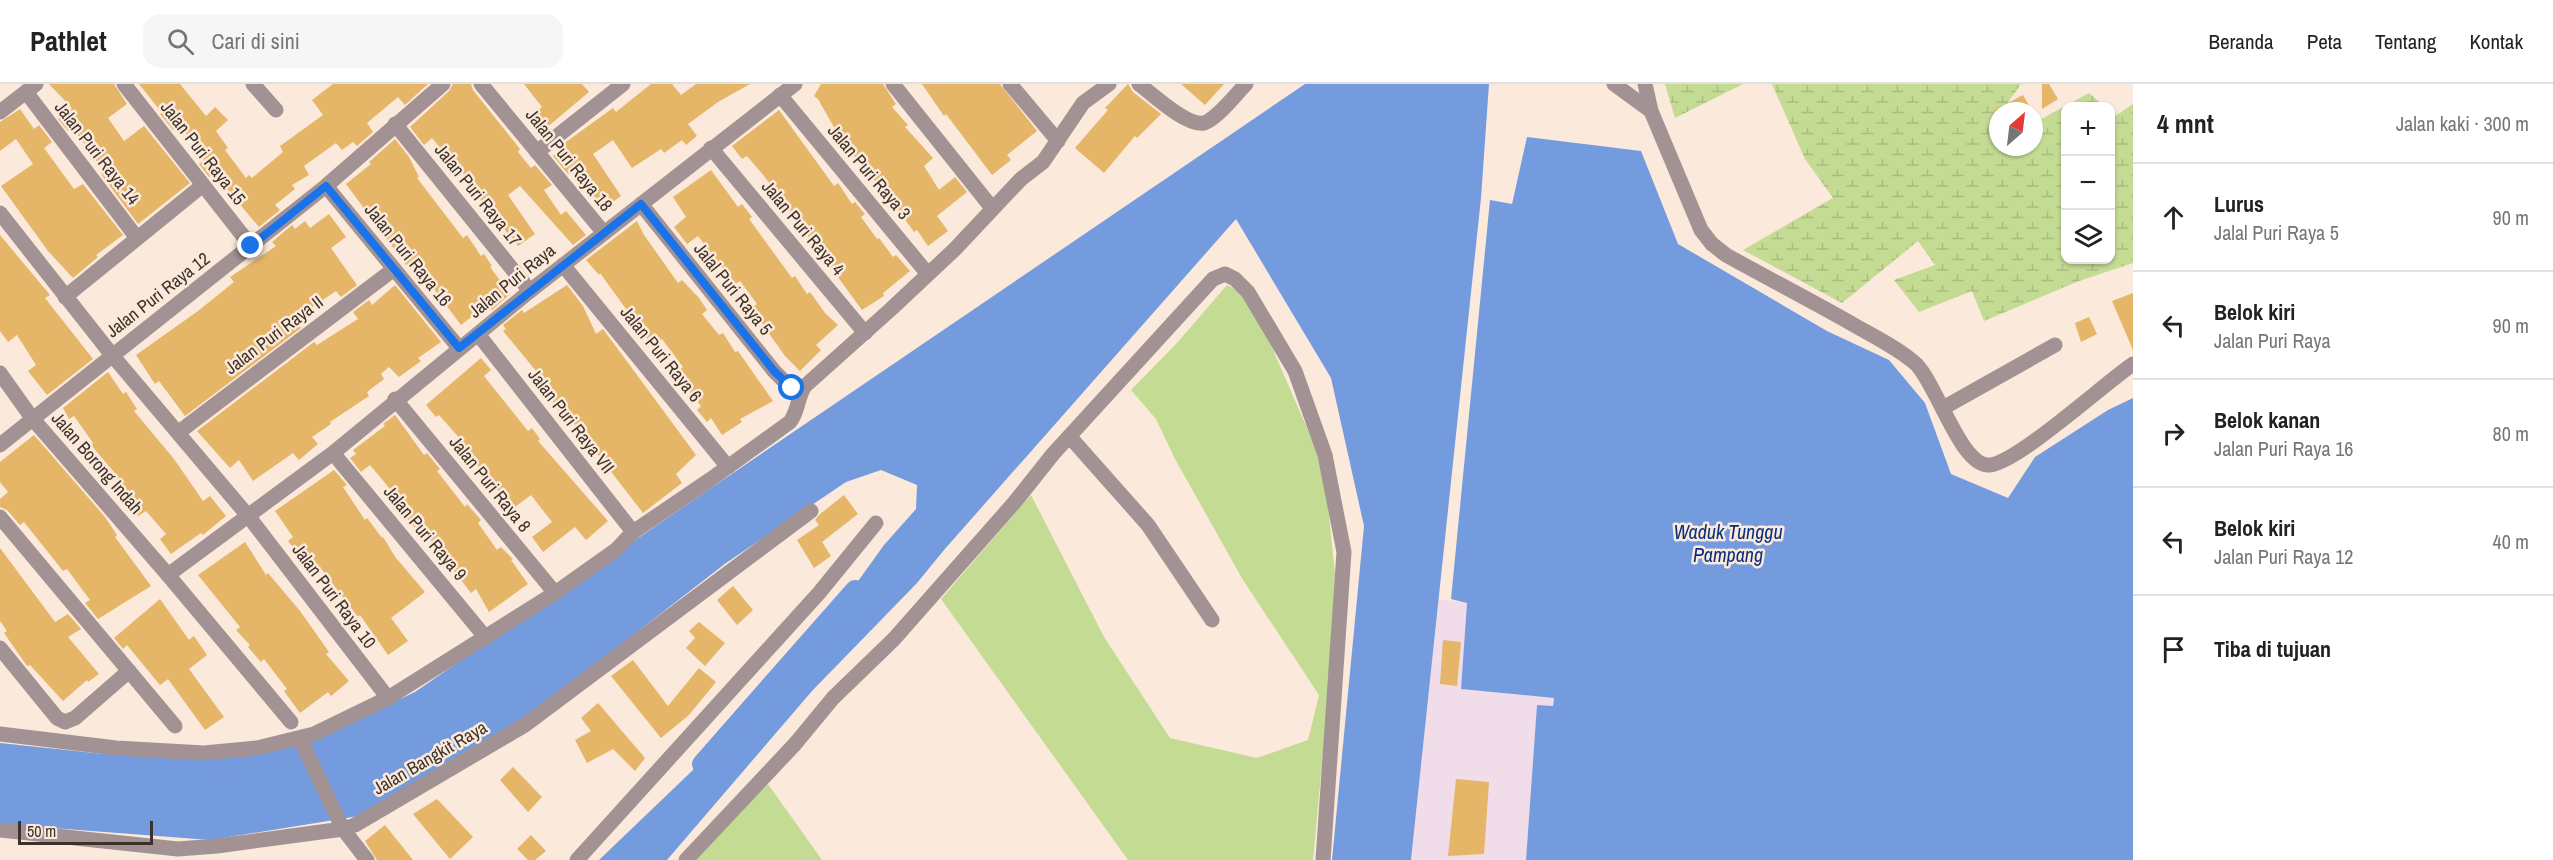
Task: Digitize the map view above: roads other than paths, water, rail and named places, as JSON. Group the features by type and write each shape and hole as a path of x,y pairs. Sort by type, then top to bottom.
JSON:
{"street":[{"name":"Jalan Puri Raya 15","path":"124,84 251,246"},
{"path":"253,84 276,110"},
{"name":"Jalan Puri Raya 12","path":"0,445 326,186 443,84"},
{"name":"Jalan Puri Raya 18","path":"481,84 604,233"},
{"name":"Jalan Puri Raya","path":"168,575 333,453 395,399 530,291 795,84"},
{"path":"892,84 992,208"},
{"path":"1010,84 1058,141"},
{"path":"0,734 116,748 204,753 301,741 388,698 555,593 618,549 633,532 790,422 798,409 801,392 830,362 865,333 955,249 992,208 1042,162 1083,103 1089,84"},
{"path":"1083,103 1109,84"},
{"path":"1139,84 1179,115 1190,121 1202,123 1213,117 1246,84"},
{"path":"1614,84 1651,111"},
{"path":"1645,84 1651,111 1701,230 1712,244 1726,255 1780,282 1903,354 1922,372 1968,454 1978,462 1989,465 2002,462 2026,447 2133,364"},
{"path":"537,152 615,87"},
{"path":"0,112 31,88"},
{"name":"Jalan Puri Raya 14","path":"31,88 138,238"},
{"name":"Jalan Puri Raya 3","path":"780,95 927,273"},
{"name":"Jalan Puri Raya 17","path":"395,124 530,291"},
{"name":"Jalan Puri Raya 4","path":"711,148 865,333"},
{"path":"65,297 203,185"},
{"name":"Jalan Puri Raya 16","path":"326,186 459,348"},
{"name":"Jalal Puri Raya 5","path":"641,204 774,371 785,382 801,392"},
{"name":"Jalan Puri Raya 10","path":"0,213 112,355 249,517 388,698"},
{"name":"Jalan Puri Raya 6","path":"563,265 728,467"},
{"name":"Jalan Puri Raya II","path":"179,432 394,269"},
{"path":"686,860 795,744 833,698 894,639 1070,437 1213,279 1225,274 1248,292 1299,382 1325,455 1344,552 1323,860"},
{"name":"Jalan Puri Raya VII","path":"478,334 633,532"},
{"path":"1943,408 2055,345"},
{"name":"Jalan Borong Indah","path":"0,373 32,418 291,722"},
{"name":"Jalan Puri Raya 8","path":"395,399 555,593"},
{"path":"1070,437 1148,525 1212,620"},
{"name":"Jalan Puri Raya 9","path":"333,453 486,638"},
{"name":"Jalan Bangkit Raya","path":"0,830 178,849 217,846 355,825 525,725 812,511"},
{"path":"0,517 175,726"},
{"path":"577,860 819,593 876,523"},
{"path":"0,648 57,718 65,722 75,718 129,671"},
{"path":"301,741 341,826 367,860"}],"water":[{"path":"1305,84 1489,84 1481,198 1411,860 1332,860 1364,526 1331,378 1236,219 917,583 812,691 667,860 599,860 787,680 884,545 916,509 917,485 881,470 846,482 726,563 467,764 359,816 210,840 0,824 0,743 104,754 273,759 415,692"},
{"name":"Waduk Tunggu Pampang","path":"1527,137 1641,151 1678,244 1827,331 1889,360 1925,403 1951,474 2008,498 2035,457 2108,410 2133,398 2133,860 1526,860 1537,705 1553,706 1554,698 1461,689 1467,603 1451,599 1490,200 1512,204"}],"waterway":[{"path":"702,764 855,590"},
{"path":"210,762 320,742"}]}
